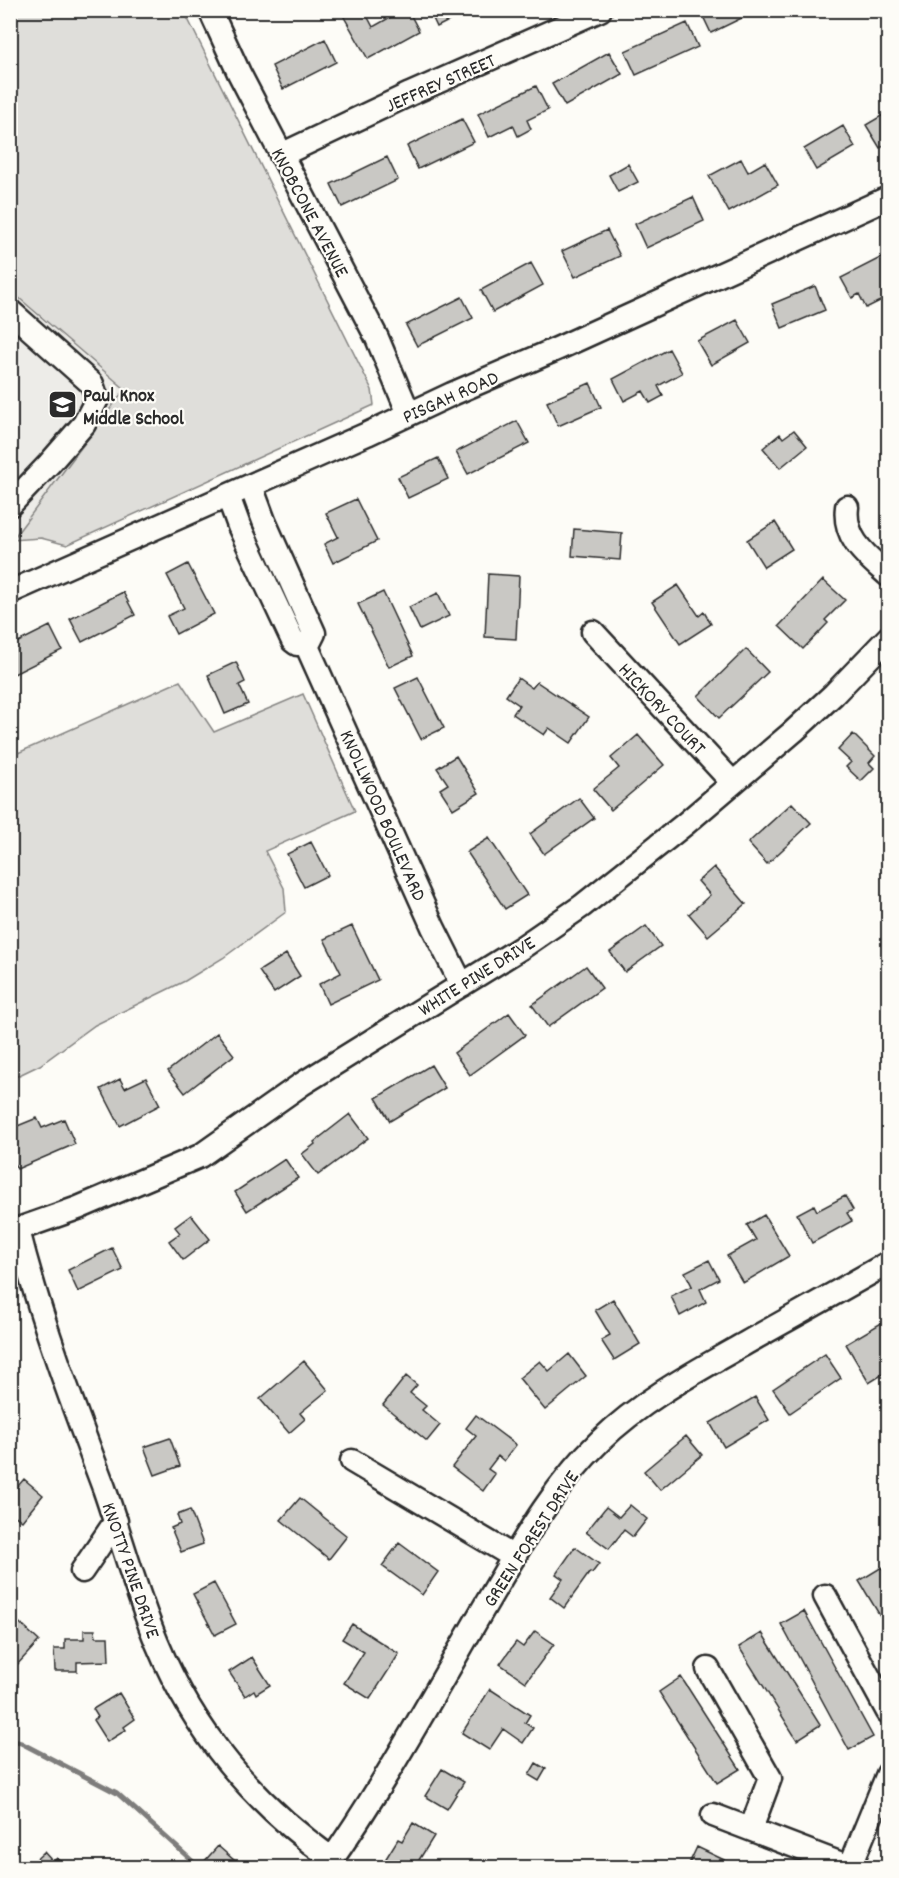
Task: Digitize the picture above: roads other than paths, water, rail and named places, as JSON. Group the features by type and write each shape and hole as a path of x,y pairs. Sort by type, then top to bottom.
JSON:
{"street":[{"name":"KNOBCONE AVENUE","path":"210,10 281,155 377,338 409,414"},
{"name":"JEFFREY STREET","path":"281,155 410,94 600,10"},
{"name":"PISGAH ROAD","path":"10,592 251,486 888,198"},
{"path":"10,311 92,384 97,399 84,424 50,464 10,505"},
{"name":"KNOLLWOOD BOULEVARD","path":"228,496 239,526 293,641 297,644 306,644 313,639 314,633 264,521 251,486"},
{"path":"847,507 847,525 850,535 856,545 888,576"},
{"name":"HICKORY COURT","path":"593,632 733,783"},
{"name":"WHITE PINE DRIVE","path":"14,1231 78,1208 200,1156 302,1084 462,985 582,906 685,824 794,731 834,694 888,638"},
{"name":"KNOLLWOOD BOULEVARD","path":"306,644 363,766 433,927 462,985"},
{"name":"KNOTTY PINE DRIVE","path":"14,1231 46,1329 116,1521 157,1642 172,1676 207,1736 227,1763 248,1788 329,1863"},
{"name":"GREEN FOREST DRIVE","path":"329,1863 375,1794 514,1557 558,1489 599,1442 649,1401 700,1369 888,1263"},
{"path":"352,1461 514,1557"},
{"path":"82,1571 116,1521"},
{"path":"825,1596 888,1712"},
{"path":"708,1669 770,1778 751,1829"},
{"path":"714,1815 851,1867 888,1774"}],"waterway":[{"path":"10,1740 21,1743 117,1793 200,1868"}],"place":[{"name":"Paul Knox Middle School","path":"62,405"}]}
